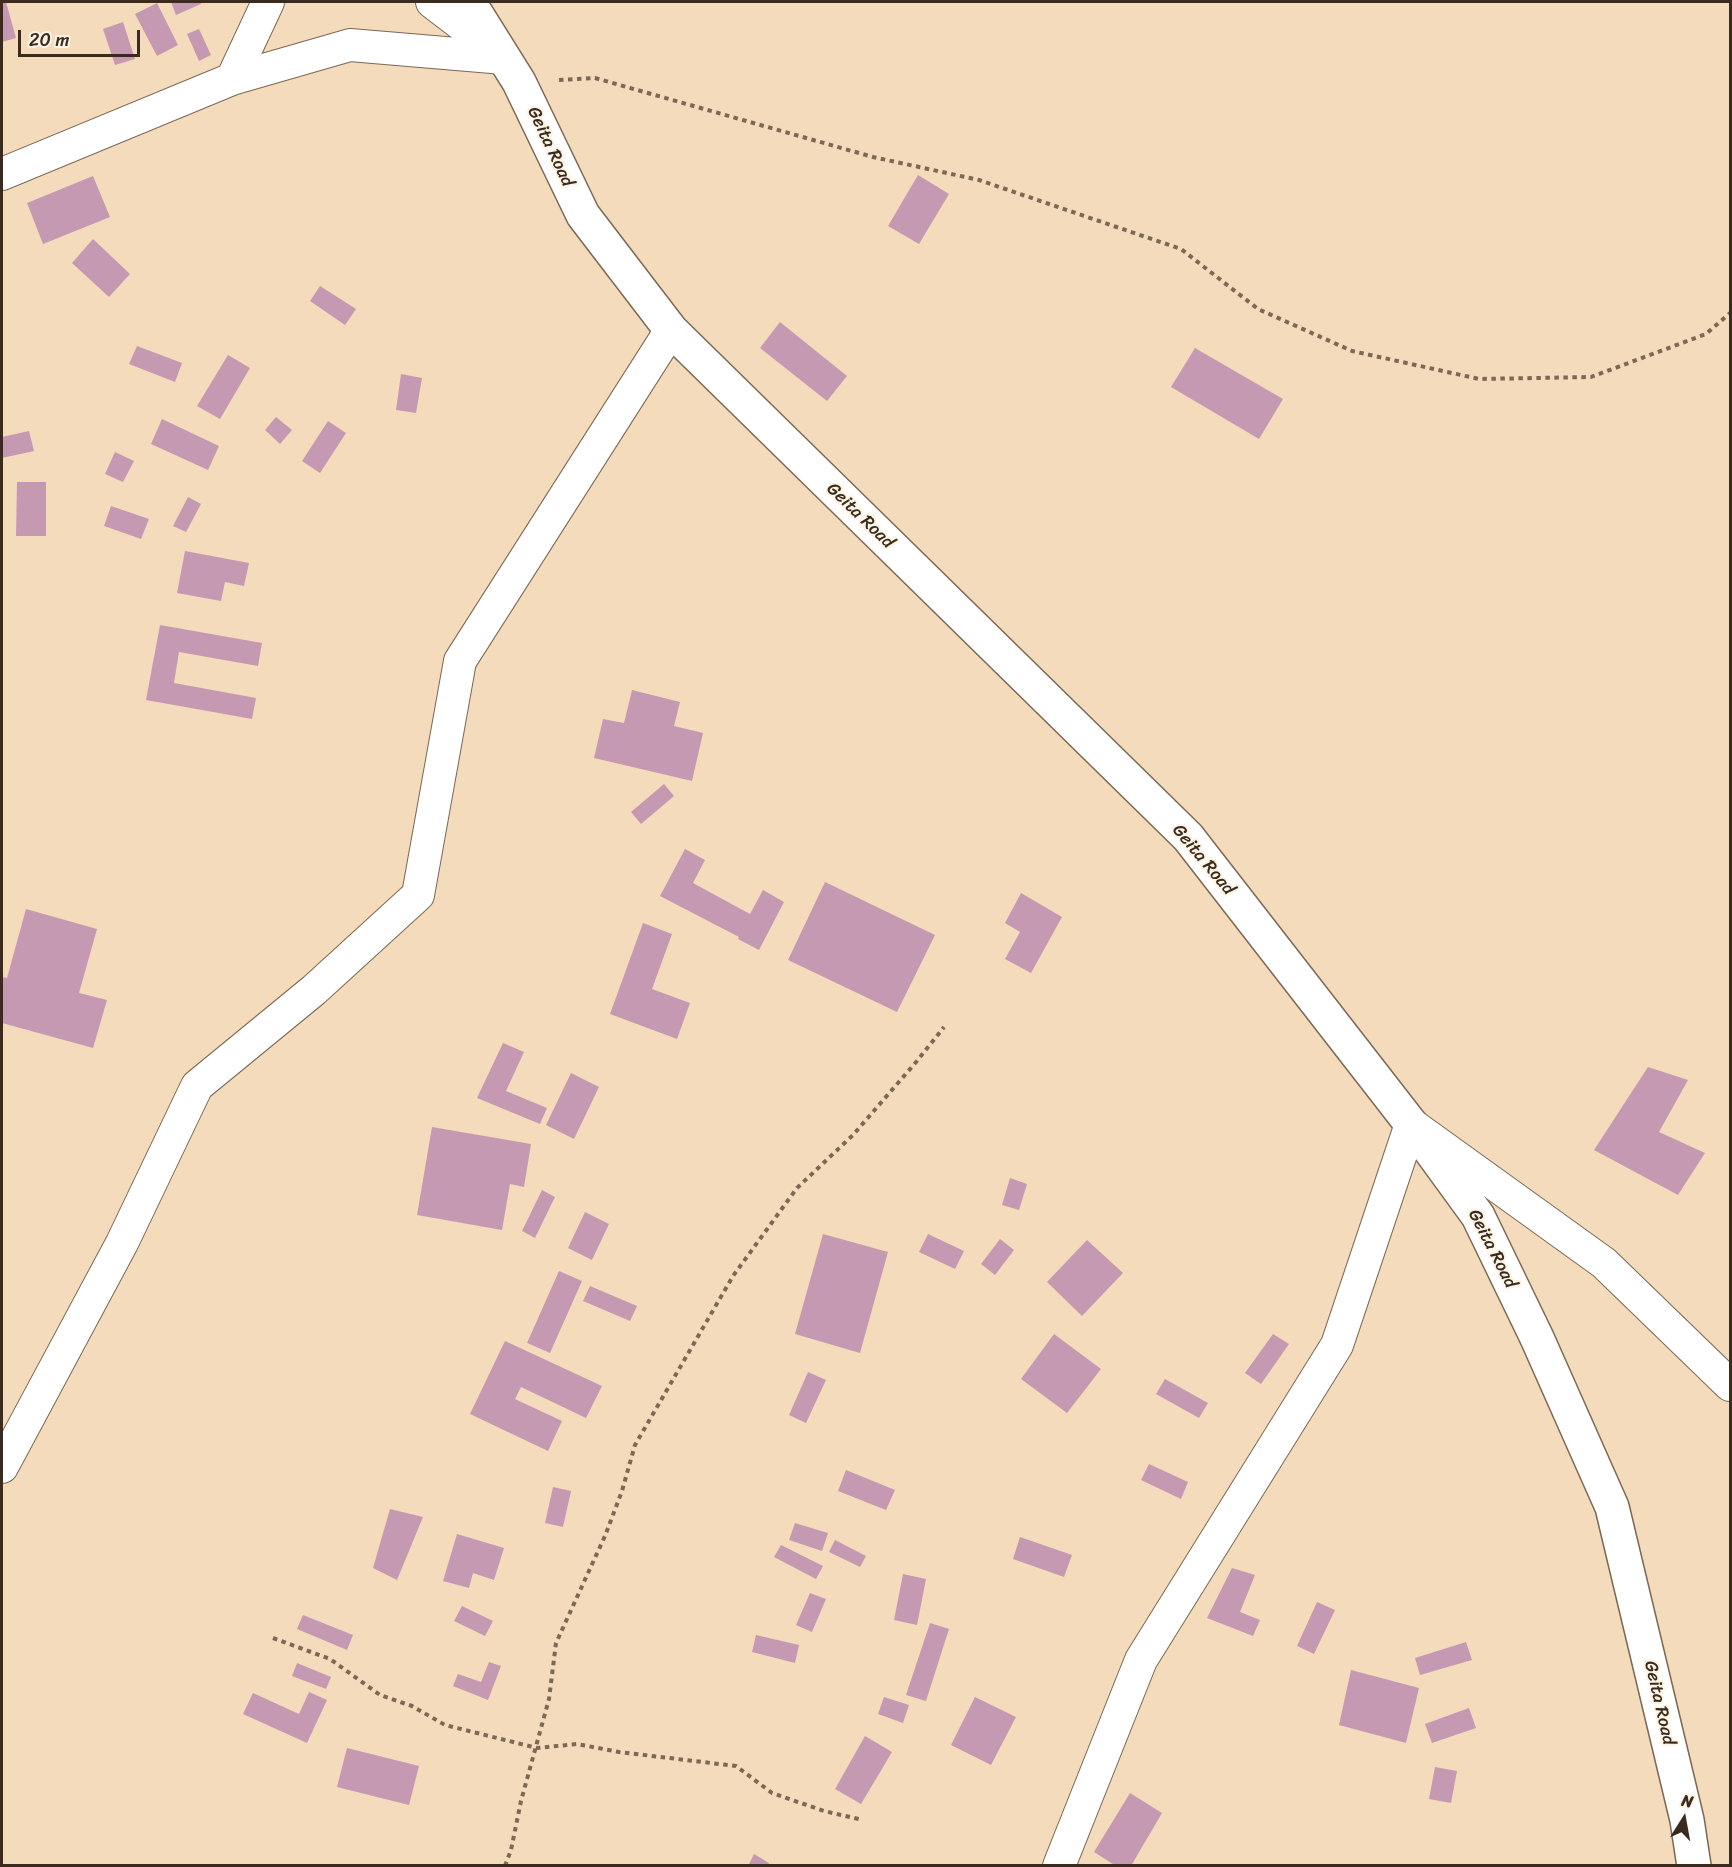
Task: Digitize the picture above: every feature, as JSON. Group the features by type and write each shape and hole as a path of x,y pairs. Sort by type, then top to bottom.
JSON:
{"main road":[{"name":"Geita Road","path":"469,2 512,70 582,215 671,330 1188,837 1411,1124 1478,1216 1537,1338 1612,1507 1687,1820 1694,1866"}],"street":[{"path":"232,79 268,2"},
{"path":"432,2 512,70"},
{"path":"2,174 232,79 350,45 512,70"},
{"path":"2,1467 122,1243 197,1086 314,990 418,895 460,661 671,330"},
{"path":"1059,1866 1141,1660 1337,1345 1411,1124 1604,1263 1731,1385"}],"path":[{"path":"512,70 595,78 873,157 979,180 1181,249 1258,309 1352,351 1479,379 1591,377 1706,334 1731,313"},
{"path":"505,1866 549,1699 556,1643 605,1536 622,1491 635,1445 733,1276 797,1188 853,1135 944,1027"},
{"path":"273,1638 330,1659 380,1695 412,1706 445,1725 537,1748 578,1744 620,1752 736,1766 772,1793 824,1811 863,1820"}],"building":[{"path":"2,2 6,2 16,38 2,42"},
{"path":"171,2 200,2 201,4 176,15"},
{"path":"157,3 178,45 157,56 135,14"},
{"path":"123,22 135,59 115,65 103,29"},
{"path":"199,29 211,55 199,61 187,34"},
{"path":"918,175 949,194 919,244 888,226"},
{"path":"93,176 110,217 43,244 27,203"},
{"path":"93,239 130,274 109,297 72,263"},
{"path":"320,286 356,309 345,325 310,301"},
{"path":"780,322 847,376 827,401 760,348"},
{"path":"137,346 182,363 175,382 129,364"},
{"path":"1195,348 1283,399 1259,439 1171,387"},
{"path":"228,355 250,368 220,419 197,406"},
{"path":"401,374 422,378 416,413 396,410"},
{"path":"276,417 292,430 280,444 265,430"},
{"path":"162,419 219,446 208,470 151,444"},
{"path":"328,421 346,433 320,473 302,461"},
{"path":"29,431 34,451 2,458 2,437"},
{"path":"115,452 134,461 123,482 105,474"},
{"path":"17,482 46,482 46,536 16,536"},
{"path":"188,497 201,504 186,532 173,526"},
{"path":"111,506 149,519 141,539 104,526"},
{"path":"185,551 249,563 244,586 225,582 221,601 177,593"},
{"path":"160,625 262,643 258,666 179,652 174,683 256,698 252,719 146,700"},
{"path":"632,690 680,702 674,726 703,733 692,781 594,758 603,719 624,723"},
{"path":"664,784 674,796 641,824 631,812"},
{"path":"685,849 705,860 693,883 750,914 763,890 784,902 759,950 738,939 739,937 660,896"},
{"path":"825,882 935,935 897,1012 788,960"},
{"path":"1021,893 1062,917 1031,973 1005,959 1020,932 1005,923"},
{"path":"26,909 97,929 79,993 107,1000 93,1048 2,1023 2,977 7,978"},
{"path":"643,923 672,934 652,989 690,1003 677,1039 610,1014"},
{"path":"503,1043 524,1052 506,1091 547,1108 540,1124 477,1098"},
{"path":"1648,1067 1688,1080 1659,1132 1705,1153 1678,1195 1594,1150"},
{"path":"571,1073 599,1087 574,1139 546,1125"},
{"path":"432,1127 531,1144 524,1187 510,1184 502,1230 417,1215"},
{"path":"1010,1178 1027,1184 1019,1210 1002,1205"},
{"path":"542,1190 555,1197 535,1238 522,1231"},
{"path":"585,1212 609,1224 592,1260 568,1248"},
{"path":"823,1234 888,1252 860,1353 795,1334"},
{"path":"928,1234 964,1251 955,1269 919,1252"},
{"path":"1000,1239 1014,1250 995,1275 981,1264"},
{"path":"1087,1240 1123,1273 1082,1316 1047,1282"},
{"path":"559,1271 582,1281 550,1353 527,1343"},
{"path":"590,1286 637,1306 630,1321 583,1301"},
{"path":"1054,1334 1101,1369 1067,1413 1021,1379"},
{"path":"1273,1334 1289,1344 1261,1384 1245,1373"},
{"path":"505,1341 602,1386 586,1418 521,1387 515,1399 562,1421 548,1451 470,1414"},
{"path":"808,1372 826,1380 806,1423 789,1415"},
{"path":"1165,1379 1208,1403 1199,1418 1156,1394"},
{"path":"1149,1464 1188,1482 1181,1499 1141,1480"},
{"path":"846,1470 895,1490 886,1510 838,1491"},
{"path":"553,1487 571,1491 563,1527 545,1523"},
{"path":"390,1509 423,1517 397,1580 373,1568"},
{"path":"795,1523 828,1533 822,1551 789,1540"},
{"path":"457,1534 504,1548 494,1580 473,1573 469,1588 443,1581"},
{"path":"1020,1537 1072,1555 1064,1577 1013,1559"},
{"path":"835,1540 866,1556 860,1567 829,1552"},
{"path":"781,1545 823,1566 816,1579 774,1557"},
{"path":"1232,1568 1255,1575 1240,1612 1260,1620 1253,1636 1207,1618"},
{"path":"903,1574 926,1579 917,1625 894,1620"},
{"path":"810,1593 826,1599 812,1632 796,1625"},
{"path":"1317,1602 1335,1610 1314,1654 1297,1646"},
{"path":"462,1606 493,1621 485,1636 454,1621"},
{"path":"303,1615 353,1635 347,1650 297,1629"},
{"path":"930,1623 949,1629 926,1701 906,1695"},
{"path":"756,1635 799,1645 795,1663 752,1652"},
{"path":"1466,1642 1472,1660 1420,1675 1415,1658"},
{"path":"489,1662 501,1666 488,1700 453,1686 458,1674 481,1682"},
{"path":"297,1663 331,1677 326,1689 292,1676"},
{"path":"1351,1670 1419,1688 1406,1743 1339,1725"},
{"path":"309,1692 327,1700 307,1743 243,1714 253,1693 299,1714"},
{"path":"884,1697 909,1705 903,1723 878,1714"},
{"path":"975,1697 1016,1717 991,1765 951,1745"},
{"path":"1469,1708 1476,1728 1432,1743 1425,1724"},
{"path":"865,1736 892,1752 861,1804 835,1789"},
{"path":"347,1748 419,1766 409,1805 337,1787"},
{"path":"1435,1767 1457,1771 1451,1803 1429,1799"},
{"path":"1130,1793 1162,1813 1131,1866 1116,1866 1094,1852"},
{"path":"754,1854 769,1863 768,1866 748,1866"}]}
